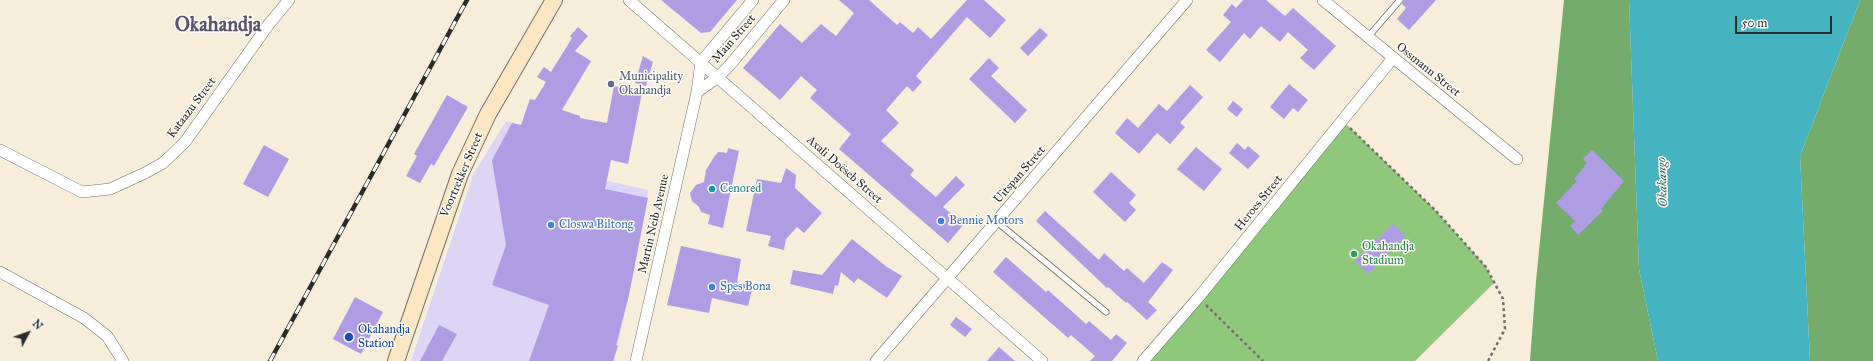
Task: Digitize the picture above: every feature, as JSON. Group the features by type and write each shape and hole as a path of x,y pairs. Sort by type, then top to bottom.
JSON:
{"main road":[{"name":"Voortrekker Street","path":"396,361 460,174 488,114 554,0"}],"street":[{"name":"Kataazu Street","path":"0,150 82,192 110,189 145,173 163,163 185,142 269,24 289,0"},
{"name":"Axali Doëseb Street","path":"629,0 1042,361"},
{"name":"Main Street","path":"701,62 753,0"},
{"name":"Main Street","path":"718,77 784,0"},
{"name":"Uitspan Street","path":"1167,24 1179,0"},
{"name":"Uitspan Street","path":"876,361 1187,0"},
{"name":"Ossmann Street","path":"1323,0 1517,159"},
{"name":"Heroes Street","path":"1143,361 1198,298 1393,58"},
{"name":"Martin Neib Avenue","path":"636,361 696,92 701,62"},
{"path":"696,92 718,77"},
{"path":"0,272 84,318 107,336 123,361"}],"lane":[{"path":"1368,37 1400,0"},
{"path":"997,222 1106,312"}],"path":[{"path":"1343,121 1436,211 1486,267 1503,299 1505,329 1488,361"},
{"path":"1198,298 1263,361"}],"shaded area":[{"path":"506,121 598,147 594,166 609,170 607,181 648,190 629,295 614,361 411,361 473,175"}],"green space":[{"path":"1564,0 1629,0 1639,269 1658,361 1530,361 1536,281"},
{"path":"1860,0 1873,0 1873,361 1810,361 1800,156"},
{"name":"Okahandja Stadium","path":"1343,121 1436,211 1486,267 1494,283 1415,361 1143,361"}],"water":[{"name":"Okakango","path":"1629,0 1860,0 1800,156 1810,361 1658,361 1639,269"}],"building":[{"path":"661,0 737,0 710,32 701,33"},
{"path":"839,0 869,0 897,25 900,22 913,33 918,27 931,39 967,0 984,0 1006,20 990,38 967,17 916,76 922,82 913,92 907,86 886,110 899,123 881,141 914,170 910,175 936,197 956,176 965,185 943,207 964,224 948,243 839,149 851,134 810,98 817,90 801,76 780,100 743,68 780,24 802,43 821,24 836,36 854,13"},
{"path":"1243,0 1266,0 1285,16 1293,8 1336,46 1314,70 1300,58 1308,50 1288,32 1280,42 1261,26 1250,39 1244,33 1220,62 1206,50 1231,22 1223,15 1232,4 1236,8"},
{"path":"1404,0 1436,0 1409,30 1397,19 1406,8 1402,4"},
{"path":"578,27 588,36 575,51 591,61 562,110 580,116 580,118 607,123 614,86 642,92 628,164 611,160 605,189 648,198 629,295 616,345 618,346 613,361 529,361 549,305 492,285 506,245 492,160 512,123 521,125 530,99 535,100 546,82 537,77 544,67 551,72 572,38 570,36"},
{"path":"1040,28 1048,35 1028,56 1020,48"},
{"path":"643,56 653,62 646,86 635,83"},
{"path":"989,58 999,68 991,76 1027,110 1015,123 969,79"},
{"path":"1289,84 1308,100 1298,112 1293,108 1284,119 1270,107"},
{"path":"1190,85 1203,97 1180,123 1185,127 1170,144 1157,133 1139,154 1115,133 1127,118 1138,128 1159,104 1167,111"},
{"path":"447,95 468,107 434,166 431,164 420,183 406,176 417,156 414,154"},
{"path":"1233,101 1243,109 1237,117 1227,109"},
{"path":"1237,143 1245,150 1248,146 1260,156 1248,169 1229,153"},
{"path":"264,145 289,159 268,197 243,184"},
{"path":"1196,147 1222,169 1204,191 1177,169"},
{"name":"Cenored","path":"728,148 739,151 723,228 708,224 710,215 701,212 699,207 692,201 690,193 696,185 704,182 706,170 718,152 727,153"},
{"path":"1592,150 1624,181 1601,209 1603,211 1578,235 1570,226 1575,221 1556,203 1577,181 1574,179 1587,163 1583,159"},
{"path":"786,168 796,175 795,188 822,213 804,233 797,227 786,239 784,250 768,246 771,236 746,231 757,179 781,183"},
{"path":"1111,172 1136,195 1129,203 1136,210 1125,222 1093,192"},
{"path":"1045,211 1099,260 1104,253 1124,271 1127,268 1144,283 1162,262 1173,270 1148,302 1157,310 1147,320 1127,302 1126,303 1108,287 1107,288 1036,221"},
{"path":"1393,224 1406,236 1368,274 1355,261"},
{"path":"852,239 887,267 902,276 887,298 858,278 854,283 841,272 838,286 835,285 833,294 790,284 793,270 822,275"},
{"path":"681,246 741,259 737,282 753,286 748,306 712,298 709,313 667,305"},
{"path":"1006,257 1046,292 1048,290 1086,324 1089,321 1111,340 1116,334 1127,343 1112,361 1090,361 1095,356 1071,335 1068,338 993,272"},
{"path":"355,297 383,312 361,354 333,339"},
{"path":"956,317 972,329 965,337 950,325"},
{"path":"439,325 457,334 442,361 420,361"},
{"path":"999,347 1015,361 987,361"}],"railway":[{"path":"270,361 467,0"}],"place":[{"name":"Municipality Okahandja","path":"611,84"},
{"name":"Cenored","path":"712,189"},
{"name":"Bennie Motors","path":"941,221"},
{"name":"Closwa Biltong","path":"551,225"},
{"name":"Okahandja Stadium","path":"1354,254"},
{"name":"Spes Bona","path":"712,287"},
{"name":"Okahandja Station","path":"349,337"}],"district":[{"name":"Okahandja","path":"218,26"}]}
